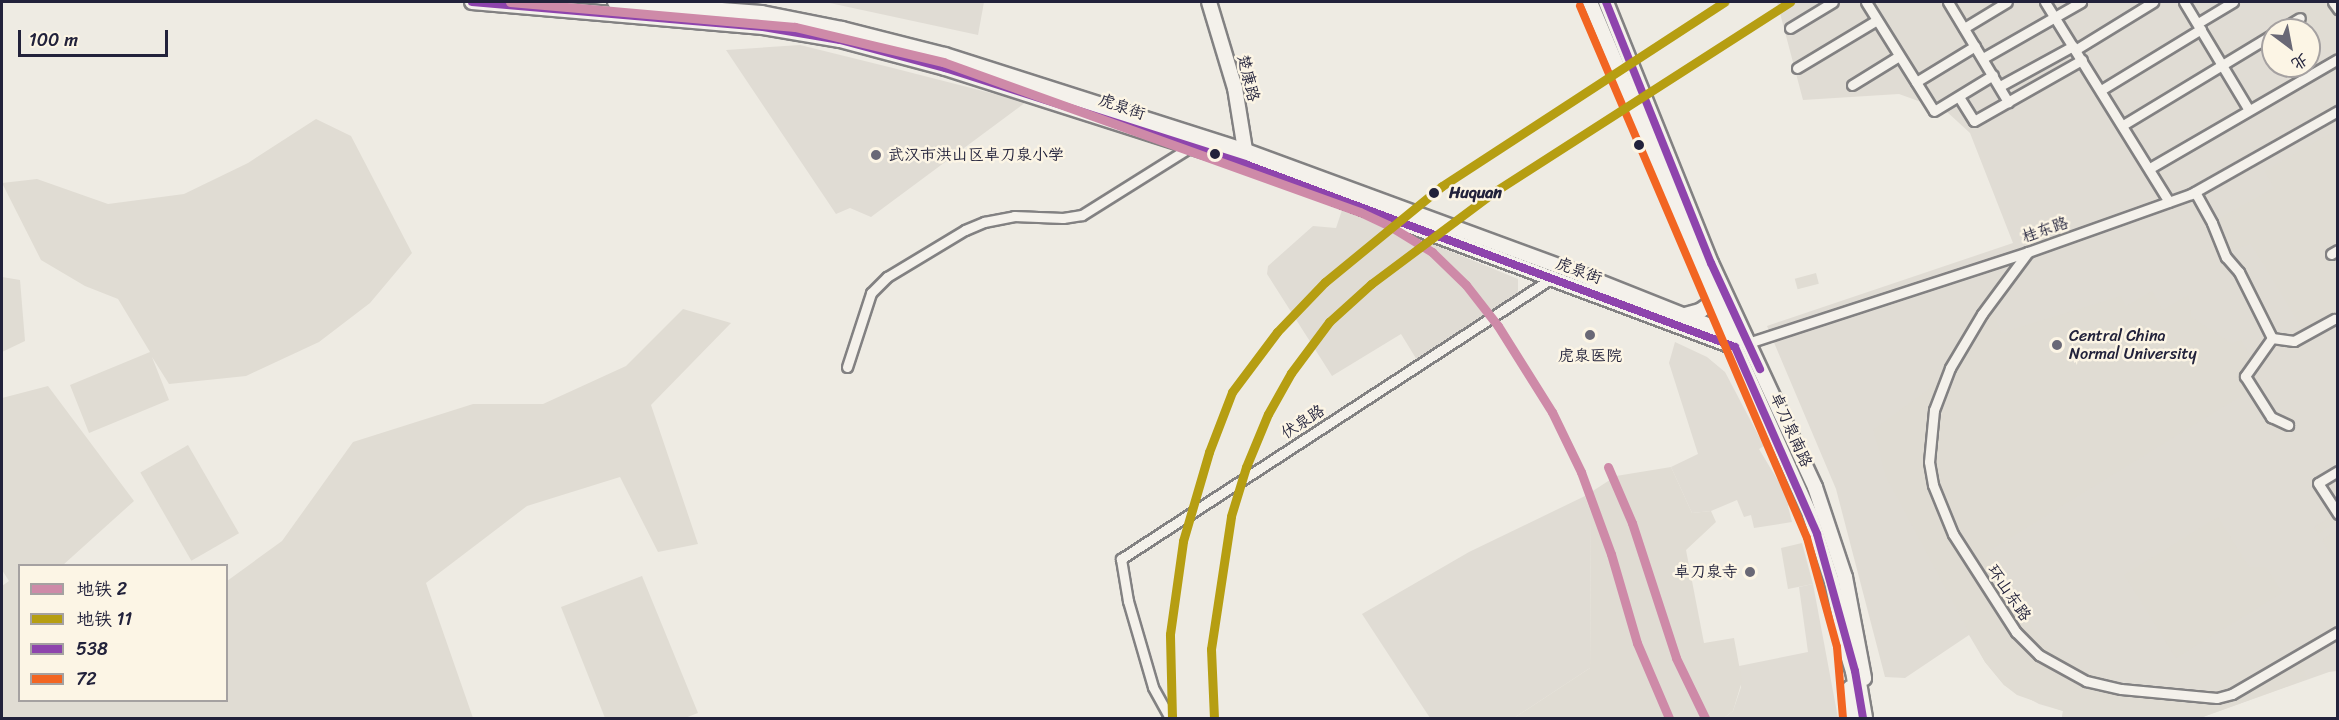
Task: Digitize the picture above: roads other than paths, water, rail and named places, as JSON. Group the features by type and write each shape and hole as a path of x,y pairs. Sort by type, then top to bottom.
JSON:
{"highway":[{"path":"1847,645 1855,670 1863,718"}],"main road":[{"name":"虎泉街","path":"472,2 763,27 840,40 945,68 1064,104 1189,148 1245,157 1552,278 1742,345"},
{"name":"虎泉街","path":"615,2 762,13 842,29 945,55 1245,157 1685,315 1730,334"},
{"name":"楚康路","path":"1209,2 1234,88 1245,157"},
{"name":"卓刀泉南路","path":"1590,2 1730,334 1742,345 1815,487 1837,547 1854,617 1870,718"},
{"name":"卓刀泉南路","path":"1606,2 1712,263 1810,515 1833,582 1847,645 1853,718"},
{"path":"1685,315 1700,312 1716,300"}],"street":[{"path":"1790,28 1833,2"},
{"path":"1866,2 1934,111 1993,75"},
{"path":"1948,2 2008,102"},
{"path":"1964,28 2007,2"},
{"path":"2044,2 2150,168 2169,202"},
{"path":"1983,58 2081,2"},
{"path":"2000,87 2074,48 2153,2"},
{"path":"2184,2 2249,110"},
{"path":"2101,90 2233,2"},
{"path":"2333,2 2337,9"},
{"path":"1797,68 1877,20"},
{"path":"2123,125 2261,41"},
{"path":"1916,82 1976,46"},
{"path":"1852,85 1899,56"},
{"path":"2150,168 2337,59"},
{"path":"1959,97 1974,121 2082,60"},
{"name":"桂东路","path":"1742,345 2028,252 2195,192 2337,111"},
{"path":"847,367 871,293 887,277 965,230 984,222 1014,216 1063,218 1082,215 1189,148"},
{"path":"2195,192 2212,223 2226,257 2239,272 2272,338"},
{"name":"环山东路","path":"2028,252 1982,314 1950,368 1934,410 1929,462 1936,494 1953,534 2016,632 2039,655 2086,681 2121,689 2217,698 2232,694 2337,632"},
{"name":"伏泉路","path":"1170,718 1153,687 1128,601 1121,559 1552,278"},
{"path":"2272,338 2294,341 2334,319"},
{"path":"2272,338 2245,376 2271,417 2288,425"},
{"path":"2337,471 2318,483 2337,514"}],"metro line":[{"name":"2","path":"510,2 795,27 943,62 1360,212 1388,225 1432,252 1466,285 1498,326 1552,412 1581,472 1611,554 1637,643 1669,718"},
{"name":"11","path":"1172,718 1170,634 1183,541 1209,452 1232,392 1277,332 1325,282 1442,186 1724,2"},
{"name":"11","path":"1214,718 1211,649 1231,516 1246,467 1268,414 1291,373 1329,322 1371,284 1494,192 1790,2"},
{"name":"2","path":"1608,467 1632,523 1676,658 1705,718"}],"place":[{"name":"武汉市洪山区卓刀泉小学","path":"876,155"},
{"name":"Huquan","path":"1434,193"},
{"name":"虎泉医院","path":"1590,335"},
{"name":"Central China Normal University","path":"2057,345"},
{"name":"卓刀泉寺","path":"1750,572"}]}
